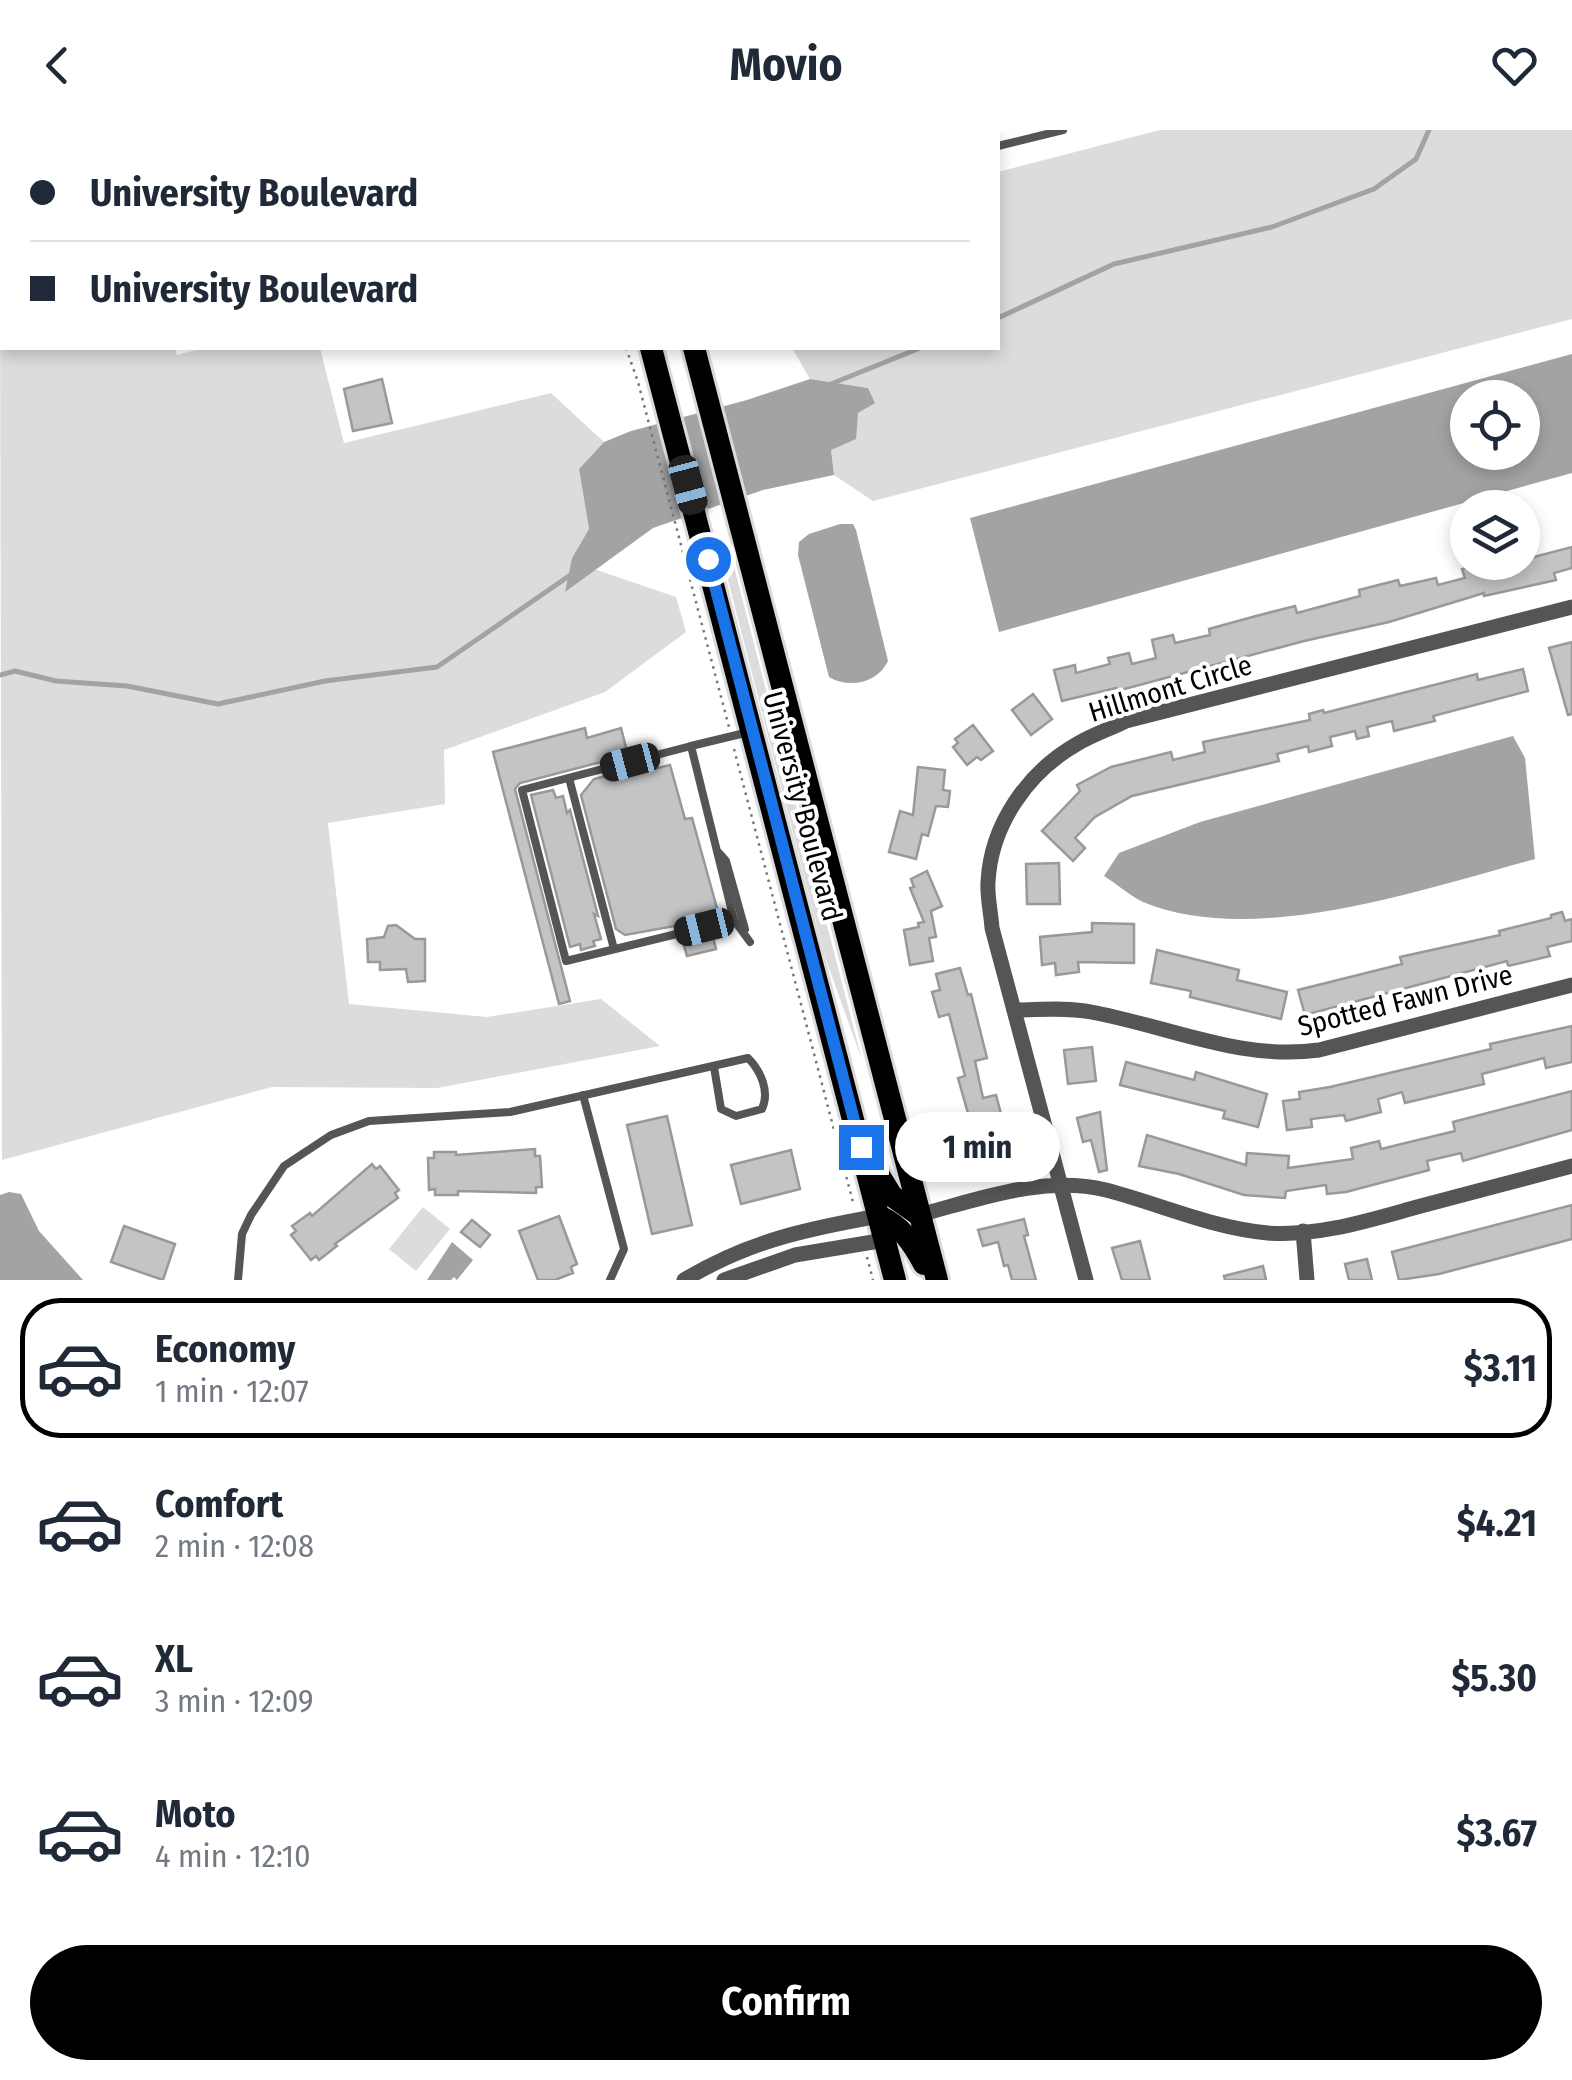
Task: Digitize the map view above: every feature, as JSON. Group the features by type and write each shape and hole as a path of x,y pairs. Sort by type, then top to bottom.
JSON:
{"main road":[{"name":"University Boulevard","path":"652,350 698,564 742,734 861,1147 874,1241 895,1280"},
{"name":"University Boulevard","path":"697,356 935,1280"},
{"path":"861,1147 892,1196 920,1215"},
{"path":"868,1218 896,1224 912,1240 935,1280"}],"street":[{"name":"Hillmont Circle","path":"1086,1280 992,928 988,881 997,839 1015,799 1042,770 1076,744 1126,721 1572,607"},
{"name":"Spotted Fawn Drive","path":"1014,1010 1090,1011 1251,1051 1285,1054 1319,1050 1572,985"},
{"path":"920,1215 1024,1187 1060,1186 1102,1189 1210,1222 1270,1233 1303,1231 1349,1225 1572,1166"},
{"path":"684,1280 719,1259 794,1231 868,1218"},
{"path":"1303,1231 1307,1280"},
{"path":"724,1280 795,1255 874,1241"}],"lane":[{"path":"1000,146 1063,130"},
{"path":"734,920 566,961 522,790 742,734"},
{"path":"692,746 734,920 750,942 726,861 718,852"},
{"path":"568,778 614,949"},
{"path":"238,1280 242,1234 252,1214 284,1166 331,1135 369,1121 510,1112 748,1058 757,1066 764,1085 766,1099 762,1110 736,1116 721,1109 714,1067"},
{"path":"583,1095 624,1249 610,1280"}],"path":[{"path":"627,350 698,564 868,1218"},
{"path":"873,1280 874,1241"}],"shaded area":[{"path":"1160,130 1572,130 1572,319 873,501 834,475 831,450 858,413 868,388 810,379 793,350 1000,350 1000,171"},
{"path":"0,350 176,350 177,355 196,350 321,350 344,443 551,393 604,442 579,469 589,529 572,558 567,590 594,569 676,597 686,632 605,692 444,750 445,804 328,823 349,1004 487,1017 601,999 660,1046 437,1088 272,1087 2,1160"},
{"path":"1572,354 1572,473 1511,490 1450,490 1450,507 999,632 970,518 1450,387 1450,470 1540,470 1540,380 1477,380"},
{"path":"810,379 868,388 875,403 858,413 856,439 831,450 834,475 763,490 653,528 565,592 572,558 589,529 579,469 604,442"},
{"path":"853,524 856,530 888,661 870,679 854,683 829,677 798,555 799,542 809,534"},
{"path":"731,555 862,1060 825,957 722,557"},
{"path":"1513,736 1525,758 1535,859 1391,898 1286,917 1235,919 1187,915 1143,902 1104,876 1119,853 1200,822"},
{"path":"21,1194 39,1231 83,1280 0,1280 0,1195"},
{"path":"423,1207 450,1229 416,1271 389,1249"},
{"path":"452,1242 473,1260 457,1280 427,1280"}],"building":[{"path":"382,379 392,423 353,431 344,389"},
{"path":"1572,547 1572,568 1554,573 1556,580 1484,593 1389,622 1117,691 1116,688 1062,701 1054,670 1075,665 1076,673 1110,664 1108,658 1129,653 1132,664 1156,658 1152,640 1173,635 1175,643 1210,635 1209,629 1295,606 1297,613 1360,596 1359,590 1398,580 1400,586 1436,578 1438,585 1457,580 1540,580 1540,555"},
{"path":"1572,642 1572,714 1568,715 1549,648"},
{"path":"1523,669 1528,691 1433,716 1435,721 1394,731 1392,721 1367,727 1369,736 1357,739 1355,731 1330,737 1332,746 1309,752 1308,746 1277,754 1279,761 1132,796 1095,817 1075,838 1085,848 1073,861 1042,831 1080,791 1077,785 1111,767 1171,752 1173,760 1205,752 1203,742 1310,720 1309,714 1323,710 1324,713 1477,674 1478,680"},
{"path":"1033,694 1052,719 1031,735 1012,710"},
{"path":"973,725 993,751 967,765 953,747 958,743 955,739"},
{"path":"585,728 587,738 621,728 628,755 520,783 515,789 570,1001 559,1004 493,752"},
{"path":"670,765 685,819 692,818 718,912 691,923 625,935 616,929 581,795 594,779"},
{"path":"918,767 945,770 943,790 950,791 948,807 936,806 928,836 922,834 916,859 889,852 900,811 913,815"},
{"path":"553,790 556,798 563,796 567,813 570,810 598,916 594,914 601,939 593,941 595,946 581,950 580,944 570,947 531,795"},
{"path":"1059,863 1060,904 1027,904 1026,864"},
{"path":"927,871 942,906 931,911 936,937 929,938 933,961 910,965 904,930 924,922 910,888 914,887 911,879"},
{"path":"1562,912 1565,921 1572,919 1572,941 1547,947 1550,956 1508,966 1507,961 1305,1015 1298,990 1402,964 1400,957 1500,935 1499,931"},
{"path":"1092,923 1134,924 1134,963 1078,962 1079,972 1056,975 1055,963 1042,965 1040,937 1092,932"},
{"path":"396,925 415,939 425,939 425,981 408,982 406,969 380,970 380,962 368,962 367,939 384,937 388,926"},
{"path":"712,933 716,949 687,956 683,942"},
{"path":"1157,950 1239,970 1237,980 1287,992 1281,1019 1190,997 1191,991 1151,983"},
{"path":"960,968 968,995 971,994 987,1058 975,1061 983,1098 996,1095 1013,1159 983,1166 958,1078 965,1076 949,1014 939,1017 932,992 940,990 936,974"},
{"path":"1572,1026 1572,1062 1546,1068 1544,1058 1482,1074 1484,1084 1405,1103 1402,1092 1378,1099 1381,1112 1346,1121 1344,1115 1311,1119 1312,1127 1287,1130 1283,1101 1300,1099 1299,1092 1491,1049 1490,1044"},
{"path":"1092,1047 1096,1081 1068,1084 1064,1050"},
{"path":"1126,1062 1194,1080 1196,1072 1267,1094 1258,1127 1223,1118 1225,1111 1120,1085"},
{"path":"1572,1091 1572,1130 1463,1161 1461,1153 1427,1161 1429,1170 1346,1192 1327,1194 1326,1185 1286,1191 1285,1198 1244,1195 1139,1166 1147,1135 1246,1165 1247,1153 1289,1156 1288,1168 1353,1159 1351,1148 1379,1141 1381,1149 1455,1131 1453,1122"},
{"path":"1100,1112 1107,1170 1099,1172 1091,1140 1083,1142 1077,1118"},
{"path":"667,1116 692,1225 652,1234 627,1125"},
{"path":"535,1149 535,1156 540,1156 542,1187 536,1187 536,1193 458,1191 458,1195 435,1195 435,1189 429,1190 428,1158 434,1158 434,1152 456,1155"},
{"path":"791,1150 800,1189 741,1204 731,1165"},
{"path":"372,1164 376,1169 380,1166 399,1190 395,1193 398,1198 319,1260 316,1256 311,1260 291,1235 296,1231 292,1226 310,1213 312,1216"},
{"path":"1572,1205 1572,1239 1439,1274 1399,1280 1392,1252"},
{"path":"559,1216 577,1264 571,1267 573,1273 555,1280 538,1280 519,1231"},
{"path":"1024,1219 1028,1235 1024,1236 1036,1280 1012,1280 998,1242 983,1246 978,1230"},
{"path":"472,1220 490,1235 480,1247 461,1232"},
{"path":"124,1226 175,1244 163,1280 111,1262"},
{"path":"1140,1241 1150,1280 1122,1280 1112,1248"},
{"path":"1367,1259 1372,1280 1349,1280 1345,1264"},
{"path":"1263,1266 1266,1280 1225,1280 1224,1276"}],"waterway":[{"path":"1000,317 1114,264 1272,227 1374,189 1416,159 1429,130"},
{"path":"831,384 915,350"},
{"path":"0,675 15,671 56,681 127,686 218,704 325,681 437,667 572,574"}],"route":[{"path":"708,559 861,1147"}]}
